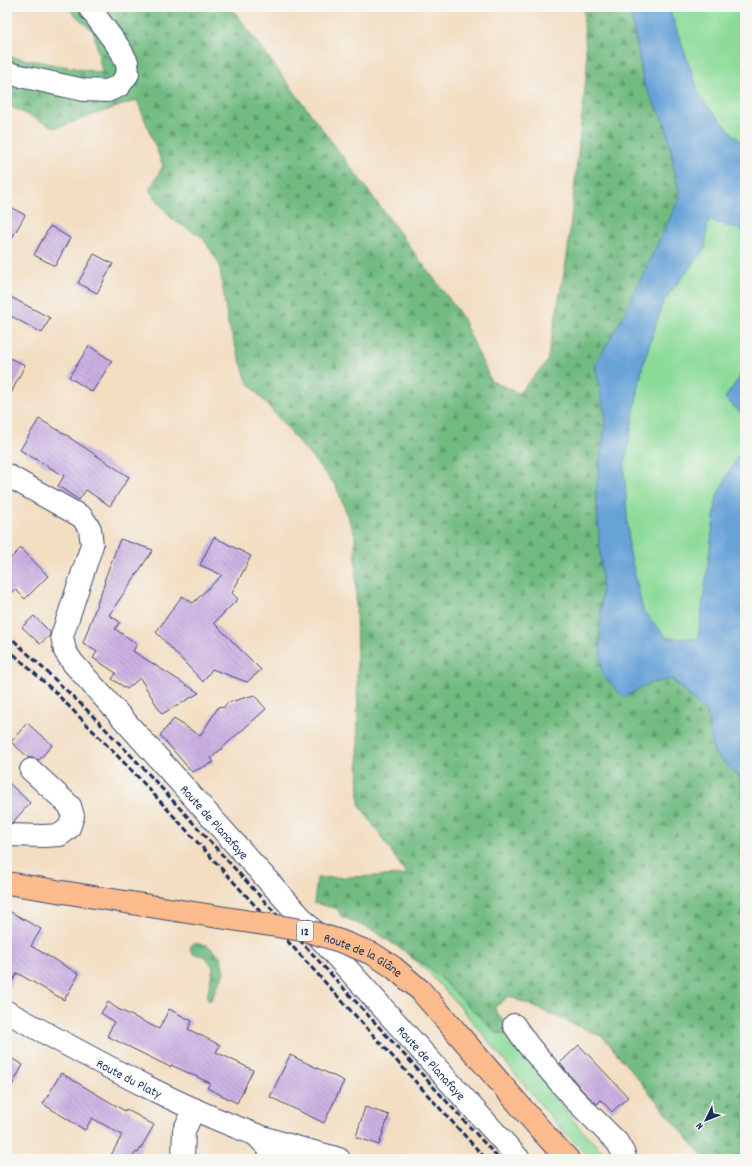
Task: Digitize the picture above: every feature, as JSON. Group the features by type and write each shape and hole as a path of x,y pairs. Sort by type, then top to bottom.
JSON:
{"main road":[{"name":"Route de la Glâne","path":"7,883 308,931 340,941 373,954 393,967 420,990 547,1137 568,1159"}],"street":[{"path":"7,73 84,90 107,91 119,86 128,74 127,62 120,49 89,7"},
{"name":"Route de Planafaye","path":"7,475 82,517 90,530 92,547 62,636 66,651 73,663 260,873 519,1159"},
{"path":"7,835 44,836 60,834 69,828 73,816 70,806 31,770"},
{"name":"Route du Platy","path":"7,1012 146,1087 194,1109 256,1134 339,1159"},
{"path":"514,1025 528,1045 573,1098 617,1142 624,1154 625,1159"},
{"path":"184,1159 184,1131 194,1109"},
{"name":"Route du Platy","path":"256,1134 279,1159"}],"green space":[{"path":"66,7 231,7 461,315 491,381 519,393 547,362 567,257 587,68 583,7 630,7 644,84 666,126 680,197 622,319 595,364 606,418 596,492 602,580 600,643 624,697 650,683 671,679 707,713 714,753 739,776 745,793 745,1159 705,1159 603,1037 509,996 494,1008 510,1031 504,1035 495,1032 431,969 374,931 341,916 338,909 314,903 317,878 407,875 359,804 355,535 336,486 247,381 228,324 219,263 202,237 172,219 149,190 163,166 137,100 55,128 7,105 7,56 102,73 94,32"},
{"path":"670,7 745,7 745,147 701,99 671,14"},
{"path":"708,220 745,231 745,370 725,398 745,417 745,442 717,496 698,639 667,638 643,611 629,549 624,467 642,368 663,302 705,248"},
{"path":"193,943 207,945 220,956 224,972 211,1000 209,1001 207,997 213,967 205,956 193,954 190,949"},
{"path":"406,953 431,969 510,1031 578,1126 606,1155 608,1159 590,1159 554,1121 461,1008 428,972"}],"water":[{"path":"630,7 670,7 671,14 701,99 745,147 745,231 708,220 705,248 663,302 642,368 624,467 629,549 643,611 667,638 698,639 717,496 745,442 745,793 739,776 714,753 707,713 672,679 650,683 624,697 602,675 600,643 602,580 596,492 606,418 595,364 622,319 680,197 666,126 644,84"},
{"path":"745,370 745,417 725,398"}],"building":[{"path":"7,205 25,215 7,247"},
{"path":"50,226 70,238 55,266 34,255"},
{"path":"94,254 113,264 97,293 78,283"},
{"path":"7,295 50,318 42,333 7,314"},
{"path":"89,346 112,361 92,392 69,377"},
{"path":"7,357 25,365 7,401"},
{"path":"39,419 70,437 129,477 110,506 86,490 79,500 58,486 64,476 20,450"},
{"path":"214,537 251,556 232,593 238,599 214,623 261,670 247,682 212,669 203,682 156,632 182,596 193,603 222,575 200,565"},
{"path":"120,539 153,550 109,615 120,622 115,629 137,644 133,651 199,693 162,714 140,678 127,689 112,679 116,673 93,658 97,652 83,643"},
{"path":"21,548 48,576 25,599 15,589 7,597 7,562"},
{"path":"34,616 50,632 50,635 40,644 22,627"},
{"path":"254,695 266,709 211,758 214,762 192,772 160,735 174,719 200,736 219,706 223,708 227,703"},
{"path":"27,723 52,745 39,760 29,758 11,742"},
{"path":"7,781 30,803 12,823 7,823"},
{"path":"7,910 41,929 31,946 79,974 64,1000 17,973 7,991"},
{"path":"108,1002 118,1009 159,1029 169,1009 192,1021 188,1029 220,1045 216,1052 253,1070 237,1103 207,1088 210,1083 171,1065 170,1067 107,1036 114,1022 101,1013"},
{"path":"579,1045 628,1097 612,1112 601,1100 597,1104 582,1090 560,1063"},
{"path":"290,1055 344,1081 324,1123 270,1097"},
{"path":"7,1056 23,1065 7,1094"},
{"path":"61,1073 125,1111 126,1109 154,1125 138,1153 136,1152 131,1159 109,1159 122,1135 92,1118 85,1130 43,1104"},
{"path":"365,1107 389,1115 379,1145 356,1137"}],"railway":[{"path":"7,634 85,708 145,770 499,1159"},
{"path":"7,648 56,693 138,777 486,1159"}]}
